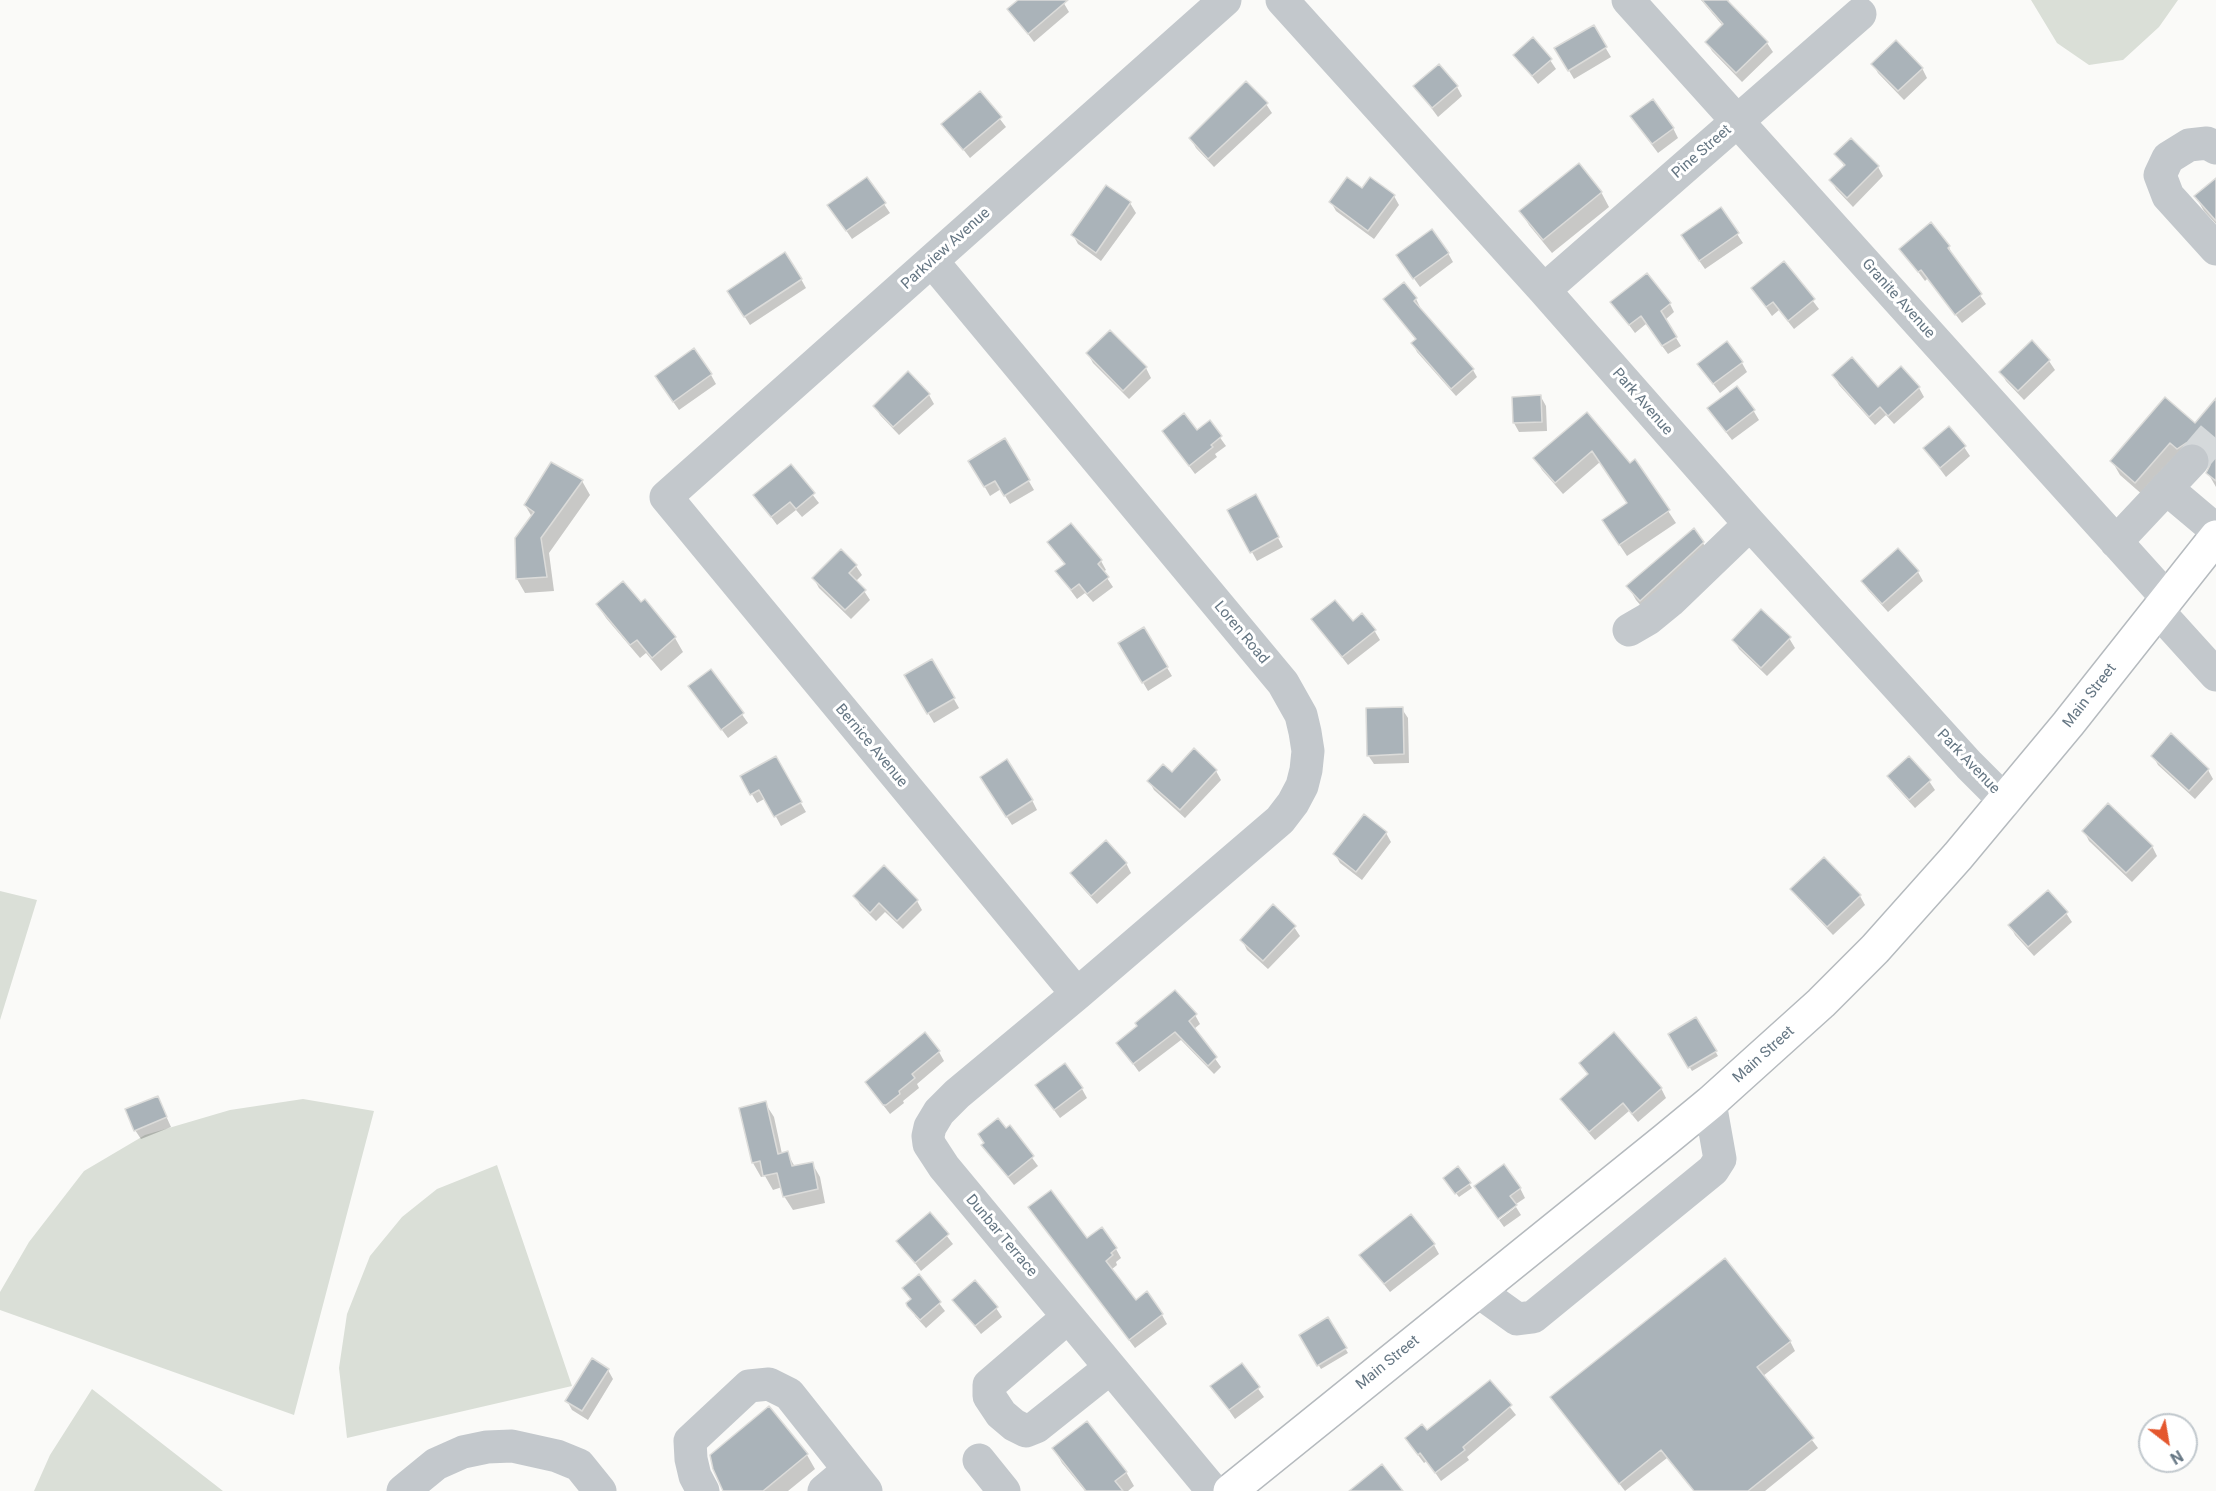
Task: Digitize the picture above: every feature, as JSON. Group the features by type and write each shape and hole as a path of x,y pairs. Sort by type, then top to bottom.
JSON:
{"main road":[{"name":"Main Street","path":"1230,1491 1710,1103 1821,1003 1915,906 2005,801 2216,537"}],"street":[{"name":"Parkview Avenue","path":"666,497 1225,0"},
{"name":"Park Avenue","path":"1282,0 1544,290 1750,524 1969,765 2005,801"},
{"name":"Granite Avenue","path":"1629,0 2116,542 2216,675"},
{"name":"Pine Street","path":"1544,290 1860,14"},
{"path":"2216,148 2207,143 2189,145 2168,158 2160,176 2168,195 2216,249"},
{"name":"Loren Road","path":"932,261 1282,683 1301,715 1305,732 1308,751 1302,786 1280,820 1077,994"},
{"path":"2116,542 2192,461"},
{"path":"2166,488 2216,530"},
{"name":"Bernice Avenue","path":"666,497 1077,994"},
{"path":"1629,630 1648,619 1670,601 1750,524"},
{"name":"Dunbar Terrace","path":"1077,994 946,1104 933,1121 928,1136 929,1143 944,1167 1213,1491"},
{"path":"1478,1291 1517,1318 1533,1317 1713,1170 1720,1159 1710,1103"},
{"path":"1068,1317 989,1385 989,1396 1001,1414 1026,1431 1036,1427 1110,1368"},
{"path":"703,1491 695,1476 690,1441 749,1386 769,1384 789,1394 857,1480 824,1491"},
{"path":"403,1491 436,1464 462,1452 487,1447 512,1446 557,1456 579,1465 600,1491"},
{"path":"980,1460 1004,1491"}],"shaded area":[{"path":"2031,0 2178,0 2159,27 2123,60 2089,65 2057,43"},
{"path":"0,891 37,900 0,1020"},
{"path":"303,1099 374,1111 294,1415 0,1310 0,1292 29,1242 84,1171 145,1135 230,1110"},
{"path":"497,1165 572,1386 347,1438 339,1368 347,1314 370,1256 402,1217 437,1189"},
{"path":"92,1389 223,1491 34,1491 50,1455"}],"building":[{"path":"1018,0 1068,0 1028,34 1007,9"},
{"path":"1702,0 1727,0 1768,42 1736,73 1705,42 1723,24"},
{"path":"1594,25 1607,47 1568,71 1554,48"},
{"path":"1533,37 1552,59 1532,76 1513,55"},
{"path":"1896,40 1923,68 1898,91 1871,64"},
{"path":"1439,64 1458,86 1432,108 1413,86"},
{"path":"1246,81 1268,103 1208,159 1189,138"},
{"path":"980,91 1002,117 963,150 941,124"},
{"path":"1653,99 1674,128 1652,144 1630,116"},
{"path":"1851,138 1879,166 1847,198 1829,180 1845,165 1834,154"},
{"path":"1579,163 1602,192 1543,240 1519,211"},
{"path":"867,177 886,203 846,231 827,205"},
{"path":"1347,177 1362,188 1370,177 1395,195 1368,231 1329,202"},
{"path":"2216,178 2216,221 2194,196"},
{"path":"1106,185 1131,202 1096,253 1071,235"},
{"path":"1721,207 1739,233 1699,261 1681,235"},
{"path":"1931,222 1982,294 1955,315 1921,270 1918,272 1899,249"},
{"path":"1432,229 1449,253 1413,279 1396,255"},
{"path":"785,252 802,279 744,317 727,291"},
{"path":"1784,261 1815,299 1788,321 1773,302 1766,307 1751,288"},
{"path":"1647,273 1671,303 1661,311 1677,337 1662,346 1641,316 1629,325 1610,302"},
{"path":"1404,282 1417,298 1414,301 1474,369 1451,389 1411,343 1416,339 1383,299"},
{"path":"1110,330 1147,367 1123,391 1086,353"},
{"path":"2032,340 2050,360 2018,391 1999,372"},
{"path":"1727,341 1743,362 1713,384 1697,364"},
{"path":"694,348 712,374 673,402 655,376"},
{"path":"1852,357 1878,387 1901,366 1920,387 1888,416 1880,407 1869,417 1832,375"},
{"path":"908,371 930,394 893,427 873,406"},
{"path":"1737,386 1755,410 1726,432 1707,408"},
{"path":"1541,395 1542,422 1513,423 1512,397"},
{"path":"2165,397 2195,423 2216,398 2216,481 2206,473 2210,465 2210,455 2204,447 2196,443 2186,443 2177,449 2170,443 2135,483 2110,461"},
{"path":"1587,412 1630,463 1635,459 1670,510 1619,545 1602,520 1627,503 1592,451 1555,483 1533,458"},
{"path":"1184,413 1197,430 1210,420 1222,436 1211,445 1213,447 1189,466 1162,431"},
{"path":"1949,426 1966,446 1940,468 1923,448"},
{"path":"1005,438 1030,480 1004,496 995,481 984,487 968,461"},
{"path":"551,462 583,480 541,538 547,577 516,579 515,538 534,512 524,505"},
{"path":"791,464 815,493 796,509 790,502 771,517 753,495"},
{"path":"1256,494 1279,537 1250,553 1227,510"},
{"path":"1071,523 1102,560 1098,564 1109,577 1087,594 1079,584 1071,590 1055,571 1065,564 1047,542"},
{"path":"1694,528 1704,542 1640,601 1626,586"},
{"path":"1898,548 1919,571 1882,604 1861,581"},
{"path":"841,549 857,565 849,573 866,590 845,610 812,578"},
{"path":"623,581 641,602 645,599 676,637 652,658 637,640 630,645 596,604"},
{"path":"1335,600 1353,621 1362,613 1376,630 1342,657 1311,619"},
{"path":"1761,609 1791,637 1761,668 1732,640"},
{"path":"1144,627 1168,667 1142,683 1118,643"},
{"path":"932,659 955,698 927,714 904,675"},
{"path":"711,669 744,713 721,730 688,686"},
{"path":"1403,707 1404,754 1367,756 1366,708"},
{"path":"2171,733 2209,769 2189,791 2151,756"},
{"path":"1194,748 1217,770 1180,810 1147,781 1163,764 1172,772"},
{"path":"776,756 802,802 774,817 759,790 750,795 740,776"},
{"path":"1909,756 1931,780 1909,800 1887,776"},
{"path":"1007,759 1033,800 1006,817 980,777"},
{"path":"2108,803 2153,846 2126,873 2082,831"},
{"path":"1364,814 1387,832 1356,872 1333,854"},
{"path":"1106,840 1127,863 1091,896 1070,873"},
{"path":"1824,857 1861,895 1827,927 1790,889"},
{"path":"884,865 918,900 897,921 879,903 870,913 853,896"},
{"path":"2048,890 2068,912 2028,947 2008,925"},
{"path":"1273,904 1296,926 1263,961 1240,940"},
{"path":"1175,990 1197,1014 1189,1021 1217,1057 1208,1066 1175,1032 1133,1064 1116,1043 1137,1026 1135,1023"},
{"path":"1696,1017 1717,1051 1688,1068 1668,1034"},
{"path":"925,1032 940,1051 912,1074 915,1078 899,1091 900,1094 883,1105 865,1082"},
{"path":"1614,1032 1662,1088 1632,1114 1623,1103 1589,1132 1560,1099 1588,1074 1579,1063"},
{"path":"1065,1063 1083,1088 1054,1110 1035,1085"},
{"path":"158,1096 167,1117 134,1131 125,1109"},
{"path":"766,1101 778,1154 788,1151 792,1166 813,1162 818,1189 783,1197 777,1173 763,1176 760,1161 752,1163 739,1108"},
{"path":"998,1118 1006,1128 1010,1125 1034,1156 1008,1177 981,1145 984,1143 978,1134"},
{"path":"1504,1164 1521,1188 1510,1196 1517,1205 1498,1219 1474,1186"},
{"path":"1458,1166 1471,1183 1455,1194 1443,1178"},
{"path":"1051,1190 1087,1238 1102,1227 1117,1248 1106,1261 1136,1300 1147,1291 1163,1314 1129,1340 1028,1207"},
{"path":"930,1212 949,1234 915,1263 896,1241"},
{"path":"1411,1214 1435,1244 1384,1284 1359,1255"},
{"path":"1725,1258 1791,1341 1757,1367 1814,1438 1748,1491 1694,1491 1661,1450 1619,1484 1550,1397"},
{"path":"919,1274 941,1302 920,1320 907,1306 906,1303 911,1299 902,1288"},
{"path":"975,1280 998,1307 975,1326 952,1300"},
{"path":"1328,1317 1347,1348 1317,1366 1299,1335"},
{"path":"592,1358 609,1369 582,1411 565,1401"},
{"path":"1242,1363 1260,1387 1229,1410 1210,1386"},
{"path":"1490,1380 1512,1405 1463,1447 1465,1450 1435,1473 1405,1438 1422,1424 1427,1430"},
{"path":"769,1406 808,1454 763,1491 723,1491 713,1469 710,1455"},
{"path":"1087,1421 1127,1472 1115,1481 1123,1491 1086,1491 1052,1448"},
{"path":"1382,1464 1403,1491 1349,1491"}],"tunnel":[{"path":"2192,461 2216,433"}]}
